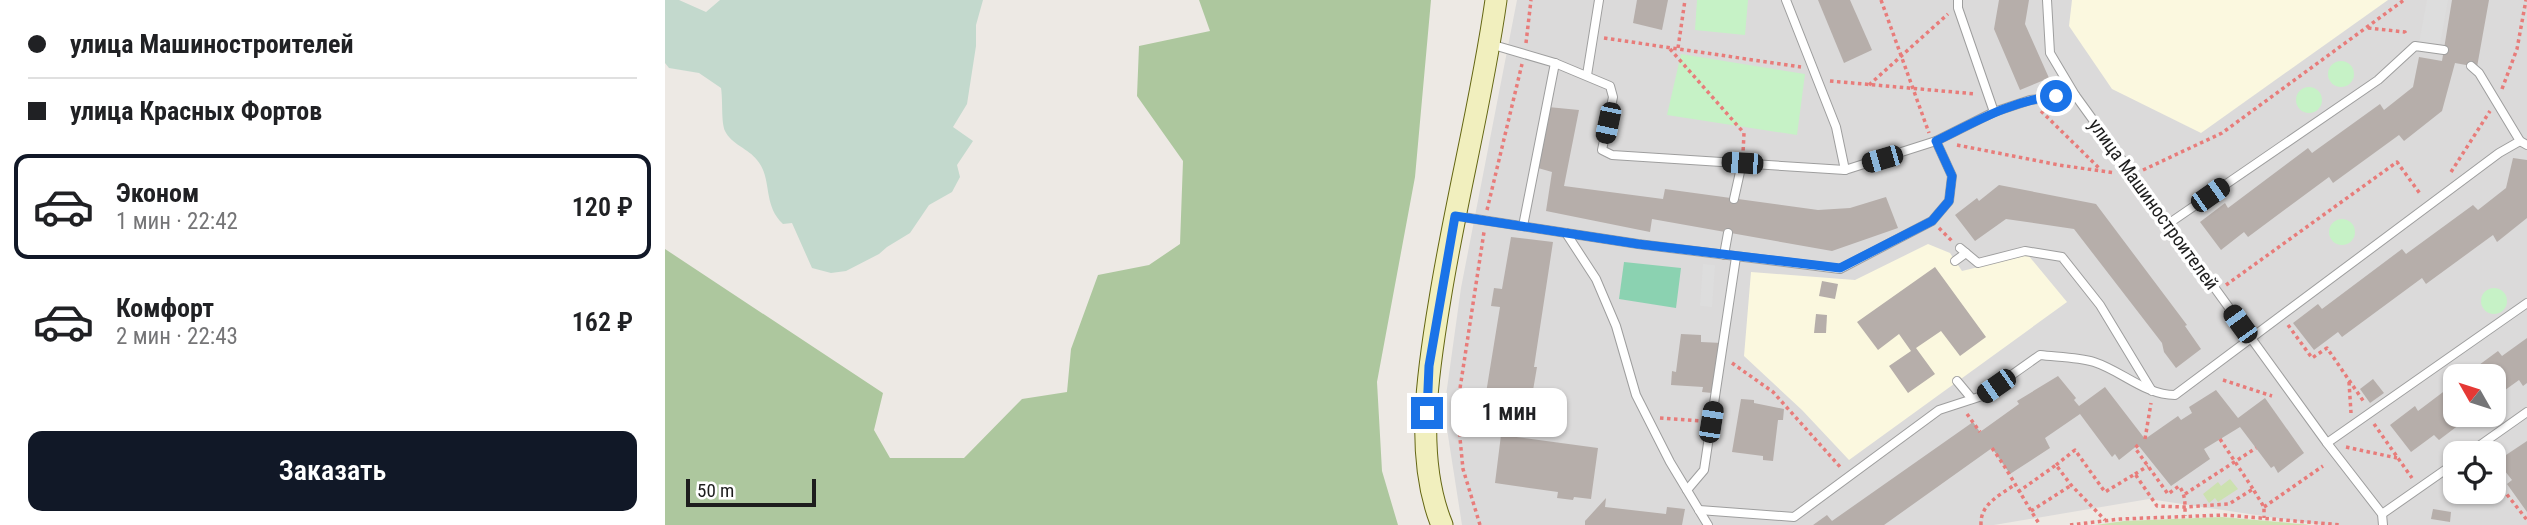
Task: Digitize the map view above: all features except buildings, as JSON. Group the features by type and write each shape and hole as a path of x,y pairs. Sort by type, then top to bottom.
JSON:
{"street":[{"path":"1442,525 1433,502 1426,437 1429,366 1496,0"}],"lane":[{"path":"1587,75 1599,0"},
{"path":"1786,0 1836,127 1845,170"},
{"name":"улица Машиностроителей","path":"2047,0 2050,53 2075,94 2327,443 2382,514"},
{"path":"1958,2 1994,112"},
{"path":"1490,44 1555,63 1610,86 1613,97 1602,150 1612,155 1845,170 1934,142 1994,112 2030,100 2075,94"},
{"path":"2168,224 2378,80 2415,46 2444,50"},
{"path":"1523,226 1555,63"},
{"path":"1699,510 1794,517 1939,410 1982,396 2040,355 2093,362 2152,391 2175,396 2499,153 2523,143 2479,73 2471,66"},
{"path":"1455,216 1724,256 1840,268 1932,221 1949,201 1952,176 1934,142"},
{"path":"1734,199 1742,163"},
{"path":"1566,233 1597,279 1616,326 1636,395 1708,525"},
{"path":"1724,256 1728,233"},
{"path":"1955,261 1963,250 1978,263 2025,251 2061,257 2100,305 2152,391"},
{"path":"1687,490 1704,470 1736,257"},
{"path":"2327,443 2527,303"},
{"path":"1957,381 1972,400"},
{"path":"2486,441 2527,412"},
{"path":"2383,525 2382,514 2443,472"}],"path":[{"path":"1480,525 1463,469 1457,408 1486,220 1524,55 1531,0"},
{"path":"1678,48 1685,0"},
{"path":"1881,0 1934,142 2059,165 2133,175 2222,133 2404,0"},
{"path":"2217,292 2397,162 2430,206 2497,101 2519,40 2526,0"},
{"path":"1869,85 1958,2"},
{"path":"2366,27 2405,32 2415,46"},
{"path":"1593,37 1814,69"},
{"path":"2519,40 2527,43"},
{"path":"1668,47 1744,133 1742,163"},
{"path":"1818,80 1976,94"},
{"path":"2030,100 2102,171"},
{"path":"1932,221 1963,250"},
{"path":"2282,317 2312,358 2327,348 2420,488"},
{"path":"1722,355 1773,392 1849,476"},
{"path":"2223,380 2272,396"},
{"path":"2349,380 2352,425"},
{"path":"2145,439 2152,391"},
{"path":"1959,403 1980,432"},
{"path":"1647,417 1711,422"},
{"path":"2220,439 2264,507 2264,518"},
{"path":"2327,443 2399,459"},
{"path":"2138,445 2135,448 2168,494 2178,484 2185,494 2185,516"},
{"path":"1992,448 2040,525"},
{"path":"2185,494 2256,448"},
{"path":"2018,492 2075,450 2105,492 2148,466"},
{"path":"2056,465 2071,485 2105,520"},
{"path":"2264,507 2323,466"},
{"path":"2135,474 2157,506 2185,508 2229,504 2253,489"},
{"path":"1981,525 1986,505 2014,485"},
{"path":"2031,511 2071,485"},
{"path":"2506,493 2527,520"},
{"path":"2070,525 2105,520 2225,515 2342,525"}],"shaded area":[{"path":"1517,0 2527,0 2527,525 2323,525 2149,499 1994,525 1462,525 1444,410 1461,288"},
{"path":"2072,0 2388,0 2201,133 2112,89 2069,26"},
{"path":"2427,0 2448,0 2440,44 2419,43"},
{"path":"1928,244 1950,253 1962,271 2028,255 2067,302 1849,460 1802,410 1744,356 1751,272 1855,280"},
{"path":"1703,264 1715,265 1712,307 1700,306"}],"green space":[{"path":"665,0 679,0 706,12 720,0 983,0 976,25 976,46 967,104 953,127 973,141 957,165 960,177 952,192 929,205 910,233 879,254 846,271 831,273 812,268 792,223 783,224 772,208 762,167 754,156 731,139 725,131 721,88 699,73 669,68 665,63"},
{"path":"1199,0 1431,0 1415,177 1377,382 1382,471 1398,525 665,525 665,249 883,393 874,430 890,458 964,458 1022,399 1067,392 1071,349 1098,275 1149,265 1180,244 1183,161 1137,96 1139,46 1210,31"},
{"path":"1697,0 1748,0 1745,35 1695,30"},
{"path":"1681,54 1805,74 1797,135 1667,115"},
{"path":"2341,61 2350,65 2354,74 2350,83 2341,87 2332,83 2328,74 2332,65"},
{"path":"2309,87 2318,91 2322,100 2318,109 2309,113 2300,109 2296,100 2300,91"},
{"path":"2342,219 2351,223 2355,232 2351,241 2342,245 2333,241 2329,232 2333,223"},
{"path":"1624,262 1681,268 1676,308 1619,299"},
{"path":"2494,288 2503,292 2507,301 2503,310 2494,314 2485,310 2481,301 2485,292"},
{"path":"2230,479 2238,489 2218,502 2215,498 2209,503 2203,494 2218,482 2221,486"},
{"path":"2222,517 2313,525 2095,525 2124,521"}],"route":[{"path":"1427,413 1429,366 1455,216 1756,260 1840,268 1932,221 1949,201 1952,176 1936,141 1994,112 2037,98 2056,96"}]}
